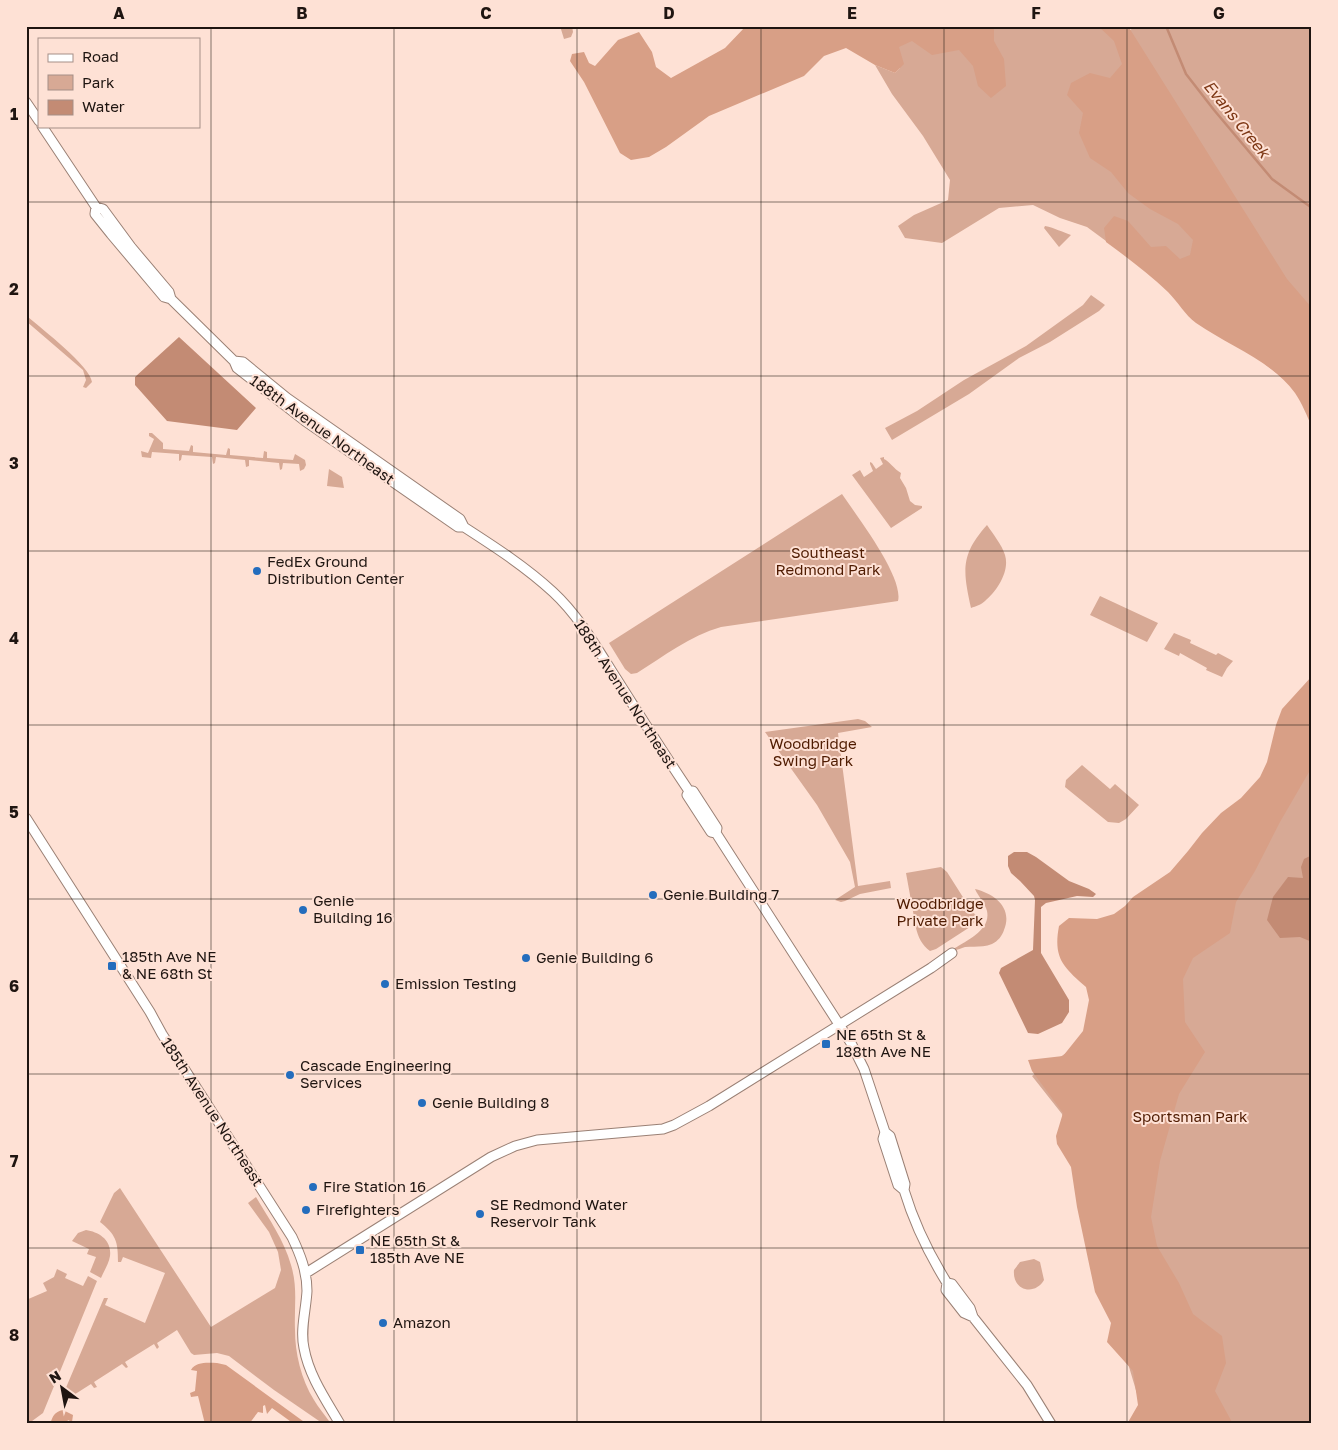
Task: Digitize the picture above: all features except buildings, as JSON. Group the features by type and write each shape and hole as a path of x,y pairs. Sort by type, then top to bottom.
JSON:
{"street":[{"path":"26,102 38,120"},
{"name":"188th Avenue Northeast","path":"43,128 96,207 103,209 131,247 169,292 171,299 234,361 243,362 274,388 460,519 464,527 503,552 533,575 554,593 576,617 596,645 652,736 689,791 693,790 717,828 716,833 839,1025 864,1069 885,1132 890,1136 905,1184 904,1190 920,1233 938,1268 947,1284 952,1284 970,1308 973,1317 1028,1385 1051,1424"},
{"name":"185th Avenue Northeast","path":"26,818 292,1236 301,1255 306,1273 307,1291 303,1347 310,1370 320,1392 340,1424"},
{"path":"306,1273 491,1157 515,1146 537,1140 663,1128 674,1125 709,1106 952,953"}],"green space":[{"path":"560,26 572,26 573,32 571,37 564,39"},
{"path":"858,26 1122,26 1126,33 1136,26 1312,26 1312,420 1296,389 1159,279 1106,238 1106,241 1087,227 1060,218 1033,205 999,208 942,243 905,238 898,226 914,215 948,200 950,180 923,136 892,94 875,65 895,73 900,68"},
{"path":"1045,226 1071,235 1059,247 1044,228"},
{"path":"1091,295 1105,305 1099,311 1050,342 1019,358 969,394 892,440 885,428 917,411 964,380 1026,346 1083,305"},
{"path":"26,317 54,339 83,367 92,382 86,388 83,387 86,380 83,370 26,321"},
{"path":"149,433 152,433 163,443 163,449 189,451 191,445 193,446 193,452 226,455 228,448 230,449 230,455 263,458 264,451 267,452 267,458 293,460 295,454 305,460 306,465 300,471 299,464 283,463 280,470 279,463 249,460 249,466 246,467 245,460 216,457 213,464 212,457 182,455 179,461 179,454 152,452 151,458 142,457 141,451 148,453 154,439 149,436"},
{"path":"884,457 901,473 900,478 906,488 910,501 915,505 922,506 922,508 891,528 852,475 860,470 864,477 873,471 870,462 876,469 883,464 880,458"},
{"path":"329,469 342,477 344,488 327,486"},
{"name":"Southeast Redmond Park","path":"842,494 887,562 898,590 898,601 721,627 688,641 637,673 631,674 625,669 609,643"},
{"path":"987,525 1004,551 1006,568 990,597 971,608 966,584 966,564 972,545"},
{"path":"1100,596 1158,623 1147,642 1090,615"},
{"path":"1174,633 1191,640 1190,643 1216,655 1218,653 1233,661 1222,677 1206,670 1207,668 1180,653 1179,656 1164,649"},
{"name":"Sportsman Park","path":"1312,680 1312,1424 1146,1424 1116,1323 1062,1114 1032,1076 1112,1022 1185,872 1270,767"},
{"name":"Woodbridge Swing Park","path":"858,719 865,721 872,727 838,733 858,886 890,881 891,888 860,894 841,902 835,900 855,887 850,862 817,805 765,732"},
{"path":"1082,765 1110,789 1115,784 1139,805 1126,819 1119,823 1108,822 1065,787 1066,780"},
{"name":"Woodbridge Private Park","path":"941,867 947,872 973,913 977,915 977,919 970,927 930,951 919,938 906,873"},
{"path":"975,889 989,894 1000,903 1006,915 1004,930 1000,938 992,944 954,950 977,934 985,924 987,911"},
{"path":"120,1188 211,1327 275,1288 281,1270 278,1252 269,1232 248,1203 256,1197 280,1238 291,1265 295,1290 295,1339 300,1366 309,1392 329,1421 327,1424 322,1423 274,1390 229,1356 217,1353 194,1355 177,1330 157,1343 159,1347 157,1349 154,1344 125,1362 128,1367 126,1368 122,1364 94,1382 97,1387 94,1388 91,1384 69,1398 69,1402 65,1400 68,1394 65,1390 104,1298 108,1298 105,1305 145,1323 165,1273 123,1257 121,1262 118,1262 115,1239 110,1231 100,1222 114,1193"},
{"path":"86,1230 100,1235 109,1245 108,1264 101,1278 90,1272 96,1257 87,1254 89,1249 72,1241 78,1233"},
{"path":"1034,1259 1040,1262 1044,1280 1035,1288 1025,1289 1017,1283 1014,1277 1014,1270 1020,1262"},
{"path":"57,1269 67,1274 65,1278 83,1286 88,1276 97,1281 43,1413 28,1424 26,1421 26,1300 47,1291 43,1283 54,1277"}],"shaded area":[{"path":"746,26 993,26 994,41 1004,59 1006,86 991,98 978,86 973,66 959,50 932,55 912,41 899,47 904,64 895,73 875,65 846,48 824,56 804,76 709,116 649,157 631,160 620,153 584,82 570,61 572,54 584,52 589,63 595,66 618,40 639,32 652,52 656,67 671,78 725,48"},
{"path":"1098,26 1128,26 1287,279 1312,308 1312,427 1295,393 1274,371 1196,323 1161,285 1106,242 1104,228 1114,216 1128,221 1151,247 1166,246 1180,259 1190,255 1193,240 1178,224 1150,209 1128,193 1111,172 1090,158 1079,133 1083,113 1067,95 1071,83 1090,73 1110,78 1122,64 1114,41"},
{"path":"1312,676 1312,765 1255,871 1236,902 1230,933 1193,958 1183,979 1185,1022 1205,1052 1179,1094 1160,1161 1151,1217 1157,1246 1179,1283 1193,1314 1222,1336 1226,1363 1215,1391 1233,1424 1127,1424 1138,1405 1133,1371 1107,1342 1111,1323 1095,1292 1077,1207 1071,1167 1057,1144 1056,1136 1063,1113 1032,1071 1028,1060 1063,1056 1083,1031 1089,1000 1086,987 1071,974 1059,954 1057,937 1059,926 1069,918 1097,919 1114,914 1133,897 1170,872 1202,833 1221,813 1241,798 1260,777 1267,762 1282,709"},
{"path":"217,1363 226,1365 307,1424 294,1424 272,1408 267,1414 265,1405 263,1406 263,1413 258,1412 249,1424 205,1424 198,1396 191,1397 190,1393 195,1391 197,1371 191,1370 199,1364"},
{"path":"63,1410 73,1415 72,1422 68,1420 66,1424 50,1424 54,1415"}],"water":[{"path":"179,337 256,408 237,430 167,421 135,385 135,377"},
{"path":"1014,852 1027,852 1069,881 1096,894 1093,897 1077,896 1046,903 1041,907 1041,953 1069,1000 1069,1012 1062,1023 1038,1034 1028,1033 999,973 1001,968 1033,950 1035,900 1034,896 1011,873 1008,866 1008,856"},
{"path":"1312,855 1312,942 1300,937 1280,938 1267,920 1273,897 1288,877 1303,878 1301,867 1304,859"}],"waterway":[{"name":"Evans Creek","path":"1166,26 1186,74 1214,110 1272,179 1312,208"}],"place":[{"name":"FedEx Ground Distribution Center","path":"257,571"},
{"name":"Genie Building 7","path":"653,895"},
{"name":"Genie Building 16","path":"303,910"},
{"name":"Genie Building 6","path":"526,958"},
{"name":"185th Ave NE & NE 68th St","path":"112,966"},
{"name":"Emission Testing","path":"385,984"},
{"name":"NE 65th St & 188th Ave NE","path":"826,1044"},
{"name":"Cascade Engineering Services","path":"290,1075"},
{"name":"Genie Building 8","path":"422,1103"},
{"name":"Fire Station 16","path":"313,1187"},
{"name":"Firefighters","path":"306,1210"},
{"name":"SE Redmond Water Reservoir Tank","path":"480,1214"},
{"name":"NE 65th St & 185th Ave NE","path":"360,1250"},
{"name":"Amazon","path":"383,1323"}]}
